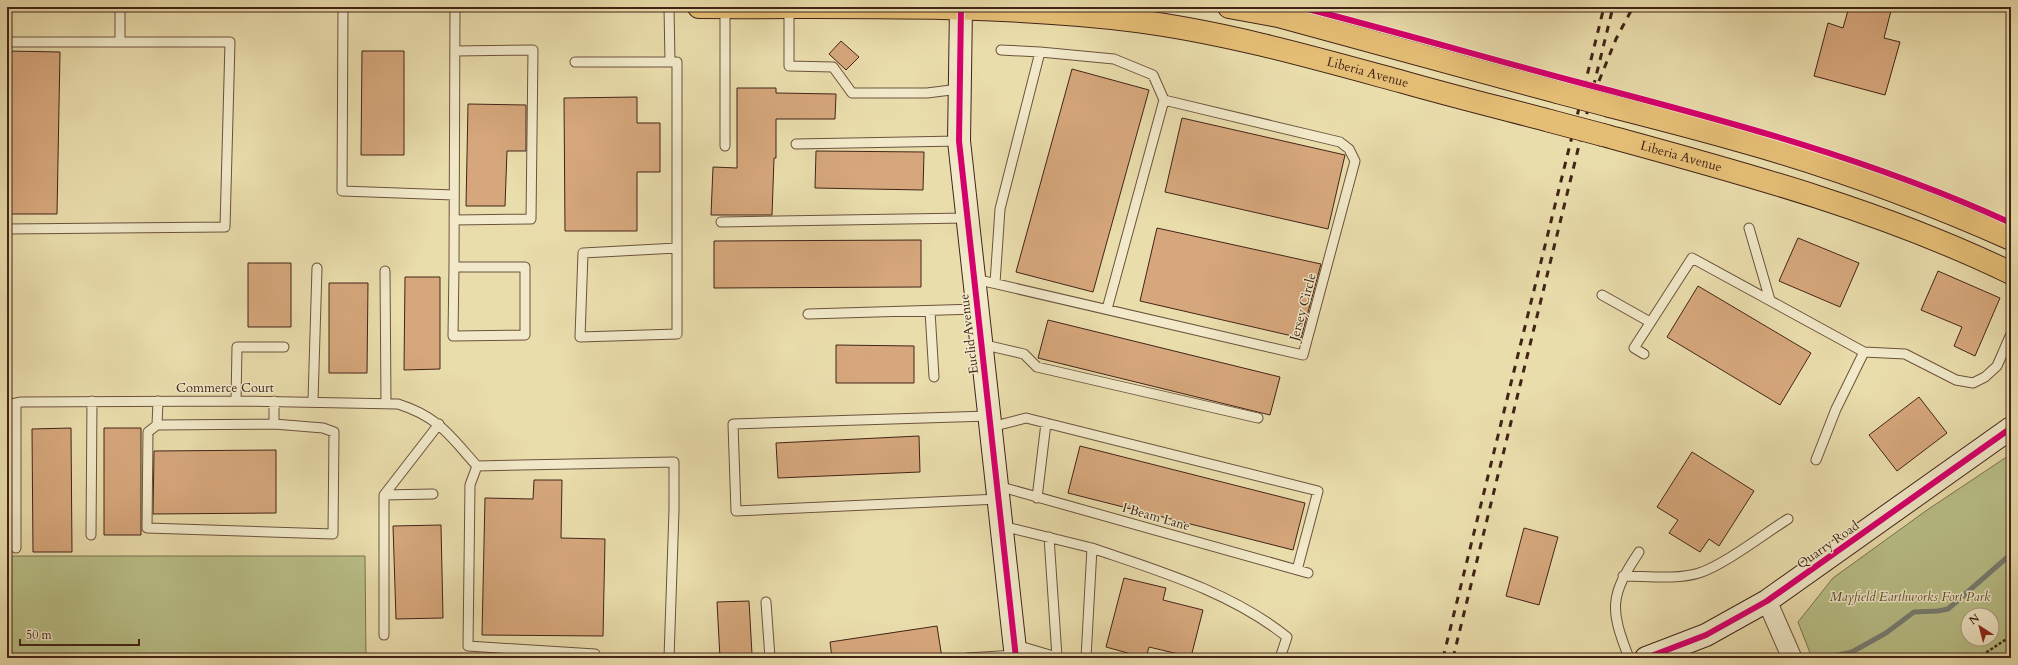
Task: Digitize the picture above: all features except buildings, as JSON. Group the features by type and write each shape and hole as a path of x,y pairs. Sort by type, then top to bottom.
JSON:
{"highway":[{"name":"Liberia Avenue","path":"699,7 961,8 1057,13 1138,22 1218,34 1293,52 1750,175 1841,204 1913,230 2011,273"},
{"path":"1229,7 1278,16 1762,147 1839,171 1916,199 2011,239"}],"street":[{"name":"Euclid Avenue","path":"961,8 959,141 1016,653"},
{"name":"Quarry Road","path":"1646,658 1706,635 1767,601 2011,428"},
{"path":"1767,601 1792,658"}],"lane":[{"path":"120,7 120,42"},
{"path":"343,7 342,191 454,195"},
{"path":"454,267 525,267 525,335 453,336 455,7"},
{"path":"669,7 670,62"},
{"path":"725,7 725,146"},
{"path":"789,8 789,66 833,67 852,93 927,93 959,89"},
{"path":"7,42 230,42 225,227 7,229"},
{"path":"454,220 531,219 533,50 455,51"},
{"path":"1000,50 1114,59 1153,75 1164,100 1108,309"},
{"path":"995,283 1000,210 1040,52"},
{"path":"575,62 678,62 677,248 676,334 580,337 583,253 677,248"},
{"name":"Jersey Circle","path":"974,278 1303,355 1355,161 1350,149 1340,142 1164,100"},
{"path":"796,144 959,141"},
{"path":"721,222 967,218"},
{"path":"1749,228 1770,300"},
{"path":"1644,354 1634,348 1692,258 1864,352 1905,354 1956,380 1973,383 1985,377 1997,366 2011,334"},
{"path":"313,401 317,268"},
{"path":"385,271 386,403"},
{"path":"1602,295 1650,322"},
{"path":"808,314 978,309"},
{"path":"930,310 934,377"},
{"path":"982,344 1024,354 1037,367 1258,418"},
{"path":"236,401 237,348 284,347"},
{"path":"1816,460 1836,409 1864,352"},
{"path":"91,535 92,401"},
{"name":"Commerce Court","path":"11,404 92,401 313,401 398,404 416,410 439,424 477,466"},
{"path":"157,425 158,401"},
{"path":"274,401 274,424"},
{"path":"11,404 16,548"},
{"path":"991,421 1026,418 1318,491 1297,570"},
{"name":"I Beam Lane","path":"991,421 733,424 736,511 999,493 1038,498 1308,573"},
{"path":"1038,498 1046,423"},
{"path":"274,424 323,428 334,432 333,534 147,528 148,432 157,425 274,424"},
{"path":"384,634 384,495 439,424"},
{"path":"595,658 595,654 468,646 470,485 477,466 674,462 674,510 669,658"},
{"path":"384,495 433,494"},
{"path":"1623,576 1675,576 1699,573 1721,562 1788,519"},
{"path":"1002,526 1092,548 1162,572 1226,600 1267,621 1287,637 1280,658"},
{"path":"968,658 1016,653 1058,658 1049,537"},
{"path":"1086,658 1092,548"},
{"path":"1629,658 1618,631 1614,612 1616,596 1623,576 1638,552"},
{"path":"766,602 770,658"}],"path":[{"path":"1978,658 2011,636"}],"green space":[{"name":"Mayfield Earthworks Fort Park","path":"2011,454 2011,658 1812,658 1798,622 1833,578 1927,510"},
{"path":"7,556 365,556 366,658 7,658"}],"waterway":[{"path":"1824,658 1852,652 1886,633 1914,612 1948,609 2011,554"}],"railway":[{"path":"1443,658 1604,7"},
{"path":"1453,658 1613,7"},
{"path":"1599,81 1616,39 1633,7"}],"cycle path":[{"path":"1300,7 1745,127 1853,161 1907,180 1959,200 2011,223"},
{"path":"961,8 959,141 1016,658"},
{"path":"1646,658 1706,635 1767,601 2011,428"}]}
